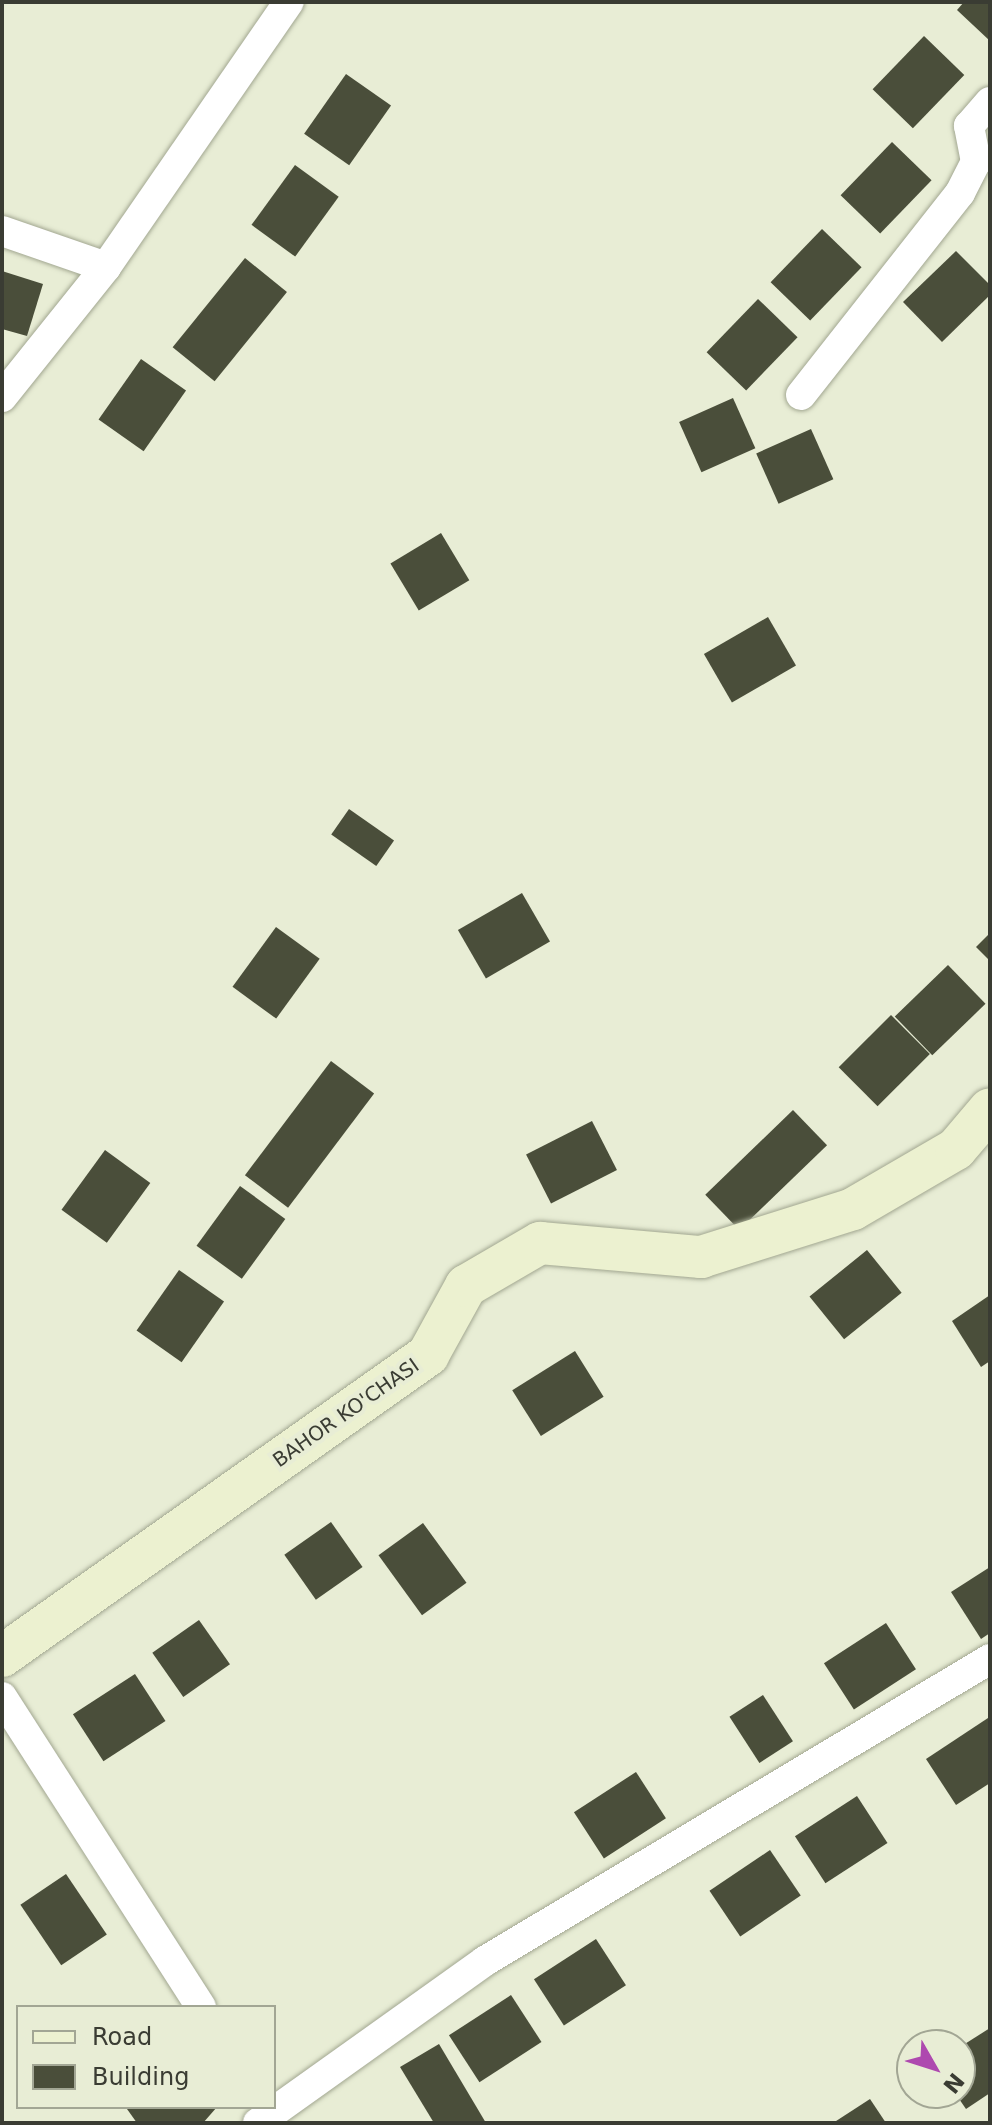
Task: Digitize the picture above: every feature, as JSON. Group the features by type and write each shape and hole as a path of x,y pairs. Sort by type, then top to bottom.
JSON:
{"street":[{"path":"2,397 106,267 289,2"},
{"path":"801,395 960,193 976,162 969,126 990,102"},
{"path":"2,231 106,267"},
{"name":"BAHOR KO'CHASI","path":"2,1656 428,1355 466,1286 540,1243 701,1257 853,1209 956,1149 990,1109"},
{"path":"267,2117 485,1961 990,1659"},
{"path":"2,1697 200,2005"}],"building":[{"path":"964,2 990,2 990,41 957,10"},
{"path":"924,36 964,75 913,128 873,89"},
{"path":"346,74 391,106 349,165 304,134"},
{"path":"892,142 932,180 880,233 841,195"},
{"path":"295,165 339,197 295,257 252,225"},
{"path":"822,229 862,267 810,320 771,282"},
{"path":"956,251 990,285 990,295 942,342 903,302"},
{"path":"245,258 287,292 215,381 173,347"},
{"path":"2,271 43,284 27,336 2,329"},
{"path":"758,299 798,337 746,390 707,352"},
{"path":"141,359 186,391 144,451 99,420"},
{"path":"733,398 755,448 701,472 679,422"},
{"path":"811,429 833,479 779,504 756,453"},
{"path":"441,533 469,580 419,611 390,563"},
{"path":"768,617 796,665 732,702 704,654"},
{"path":"349,809 394,841 376,866 331,834"},
{"path":"522,893 550,941 486,978 458,930"},
{"path":"276,927 320,959 276,1019 233,987"},
{"path":"990,933 990,961 976,947"},
{"path":"948,965 986,1004 932,1055 895,1016"},
{"path":"891,1015 930,1054 878,1106 839,1067"},
{"path":"331,1061 374,1093 288,1208 245,1175"},
{"path":"793,1110 827,1145 739,1230 705,1195"},
{"path":"592,1121 617,1170 551,1204 526,1155"},
{"path":"105,1150 150,1183 107,1243 62,1210"},
{"path":"240,1186 285,1219 242,1279 197,1246"},
{"path":"867,1250 902,1293 844,1339 809,1297"},
{"path":"179,1270 224,1302 182,1362 137,1331"},
{"path":"990,1295 990,1361 981,1367 952,1321"},
{"path":"575,1351 604,1397 541,1436 512,1390"},
{"path":"331,1522 363,1567 316,1600 284,1555"},
{"path":"423,1523 466,1583 422,1615 379,1555"},
{"path":"990,1567 990,1633 981,1639 951,1592"},
{"path":"199,1620 230,1664 183,1697 152,1653"},
{"path":"886,1623 916,1669 854,1709 824,1663"},
{"path":"135,1674 165,1721 103,1761 73,1714"},
{"path":"763,1695 793,1741 759,1763 729,1717"},
{"path":"988,1718 990,1783 956,1805 926,1759"},
{"path":"636,1772 666,1818 604,1858 574,1812"},
{"path":"857,1796 887,1843 825,1883 795,1836"},
{"path":"770,1850 801,1896 740,1936 709,1891"},
{"path":"66,1874 107,1935 61,1965 20,1905"},
{"path":"596,1939 626,1985 564,2025 534,1979"},
{"path":"511,1995 541,2042 479,2082 449,2035"},
{"path":"990,2028 990,2093 976,2102 976,2037"},
{"path":"439,2044 486,2123 434,2123 400,2067"},
{"path":"870,2099 886,2123 833,2123"},
{"path":"127,2109 215,2109 203,2123 137,2123"}]}
